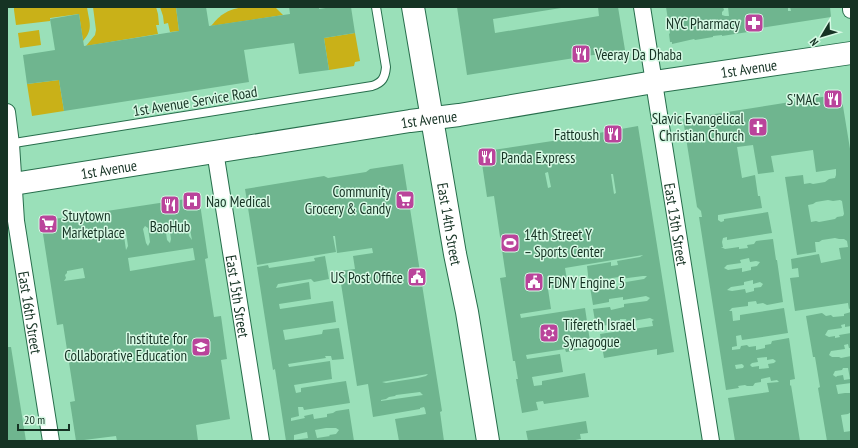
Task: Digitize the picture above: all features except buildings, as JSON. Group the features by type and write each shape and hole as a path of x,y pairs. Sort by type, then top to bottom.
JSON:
{"main road":[{"name":"East 14th Street","path":"413,7 455,254 467,312 488,441"},
{"name":"1st Avenue","path":"10,184 410,121 459,115 654,82 851,53"}],"street":[{"name":"East 13th Street","path":"642,7 711,441"},
{"name":"East 16th Street","path":"7,112 10,184 51,441"},
{"name":"East 15th Street","path":"215,151 261,441"}],"lane":[{"name":"1st Avenue Service Road","path":"9,144 372,86 380,82 386,73 376,7"}],"shaded area":[{"path":"14,7 87,7 90,25 89,33 83,41 79,14 50,18 50,21 16,25"},
{"path":"93,7 156,7 159,25 156,25 158,34 86,46 95,35 96,30"},
{"path":"160,7 176,7 179,31 170,32 168,23 164,24"},
{"path":"242,7 275,7 283,15 211,26 225,13"},
{"path":"39,30 41,45 20,48 18,33"},
{"path":"355,33 360,61 355,62 354,66 329,70 324,38"},
{"path":"59,80 64,111 32,116 27,84"}],"place":[{"name":"NYC Pharmacy","path":"754,23"},
{"name":"Veeray Da Dhaba","path":"581,54"},
{"name":"S'MAC","path":"833,99"},
{"name":"Slavic Evangelical Christian Church","path":"758,127"},
{"name":"Fattoush","path":"613,134"},
{"name":"Panda Express","path":"487,157"},
{"name":"Community Grocery & Candy","path":"405,200"},
{"name":"Nao Medical","path":"192,201"},
{"name":"BaoHub","path":"170,205"},
{"name":"Stuytown Marketplace","path":"48,224"},
{"name":"14th Street Y – Sports Center","path":"510,243"},
{"name":"US Post Office","path":"417,277"},
{"name":"FDNY Engine 5","path":"534,282"},
{"name":"Tifereth Israel Synagogue","path":"549,333"},
{"name":"Institute for Collaborative Education","path":"201,347"}]}
